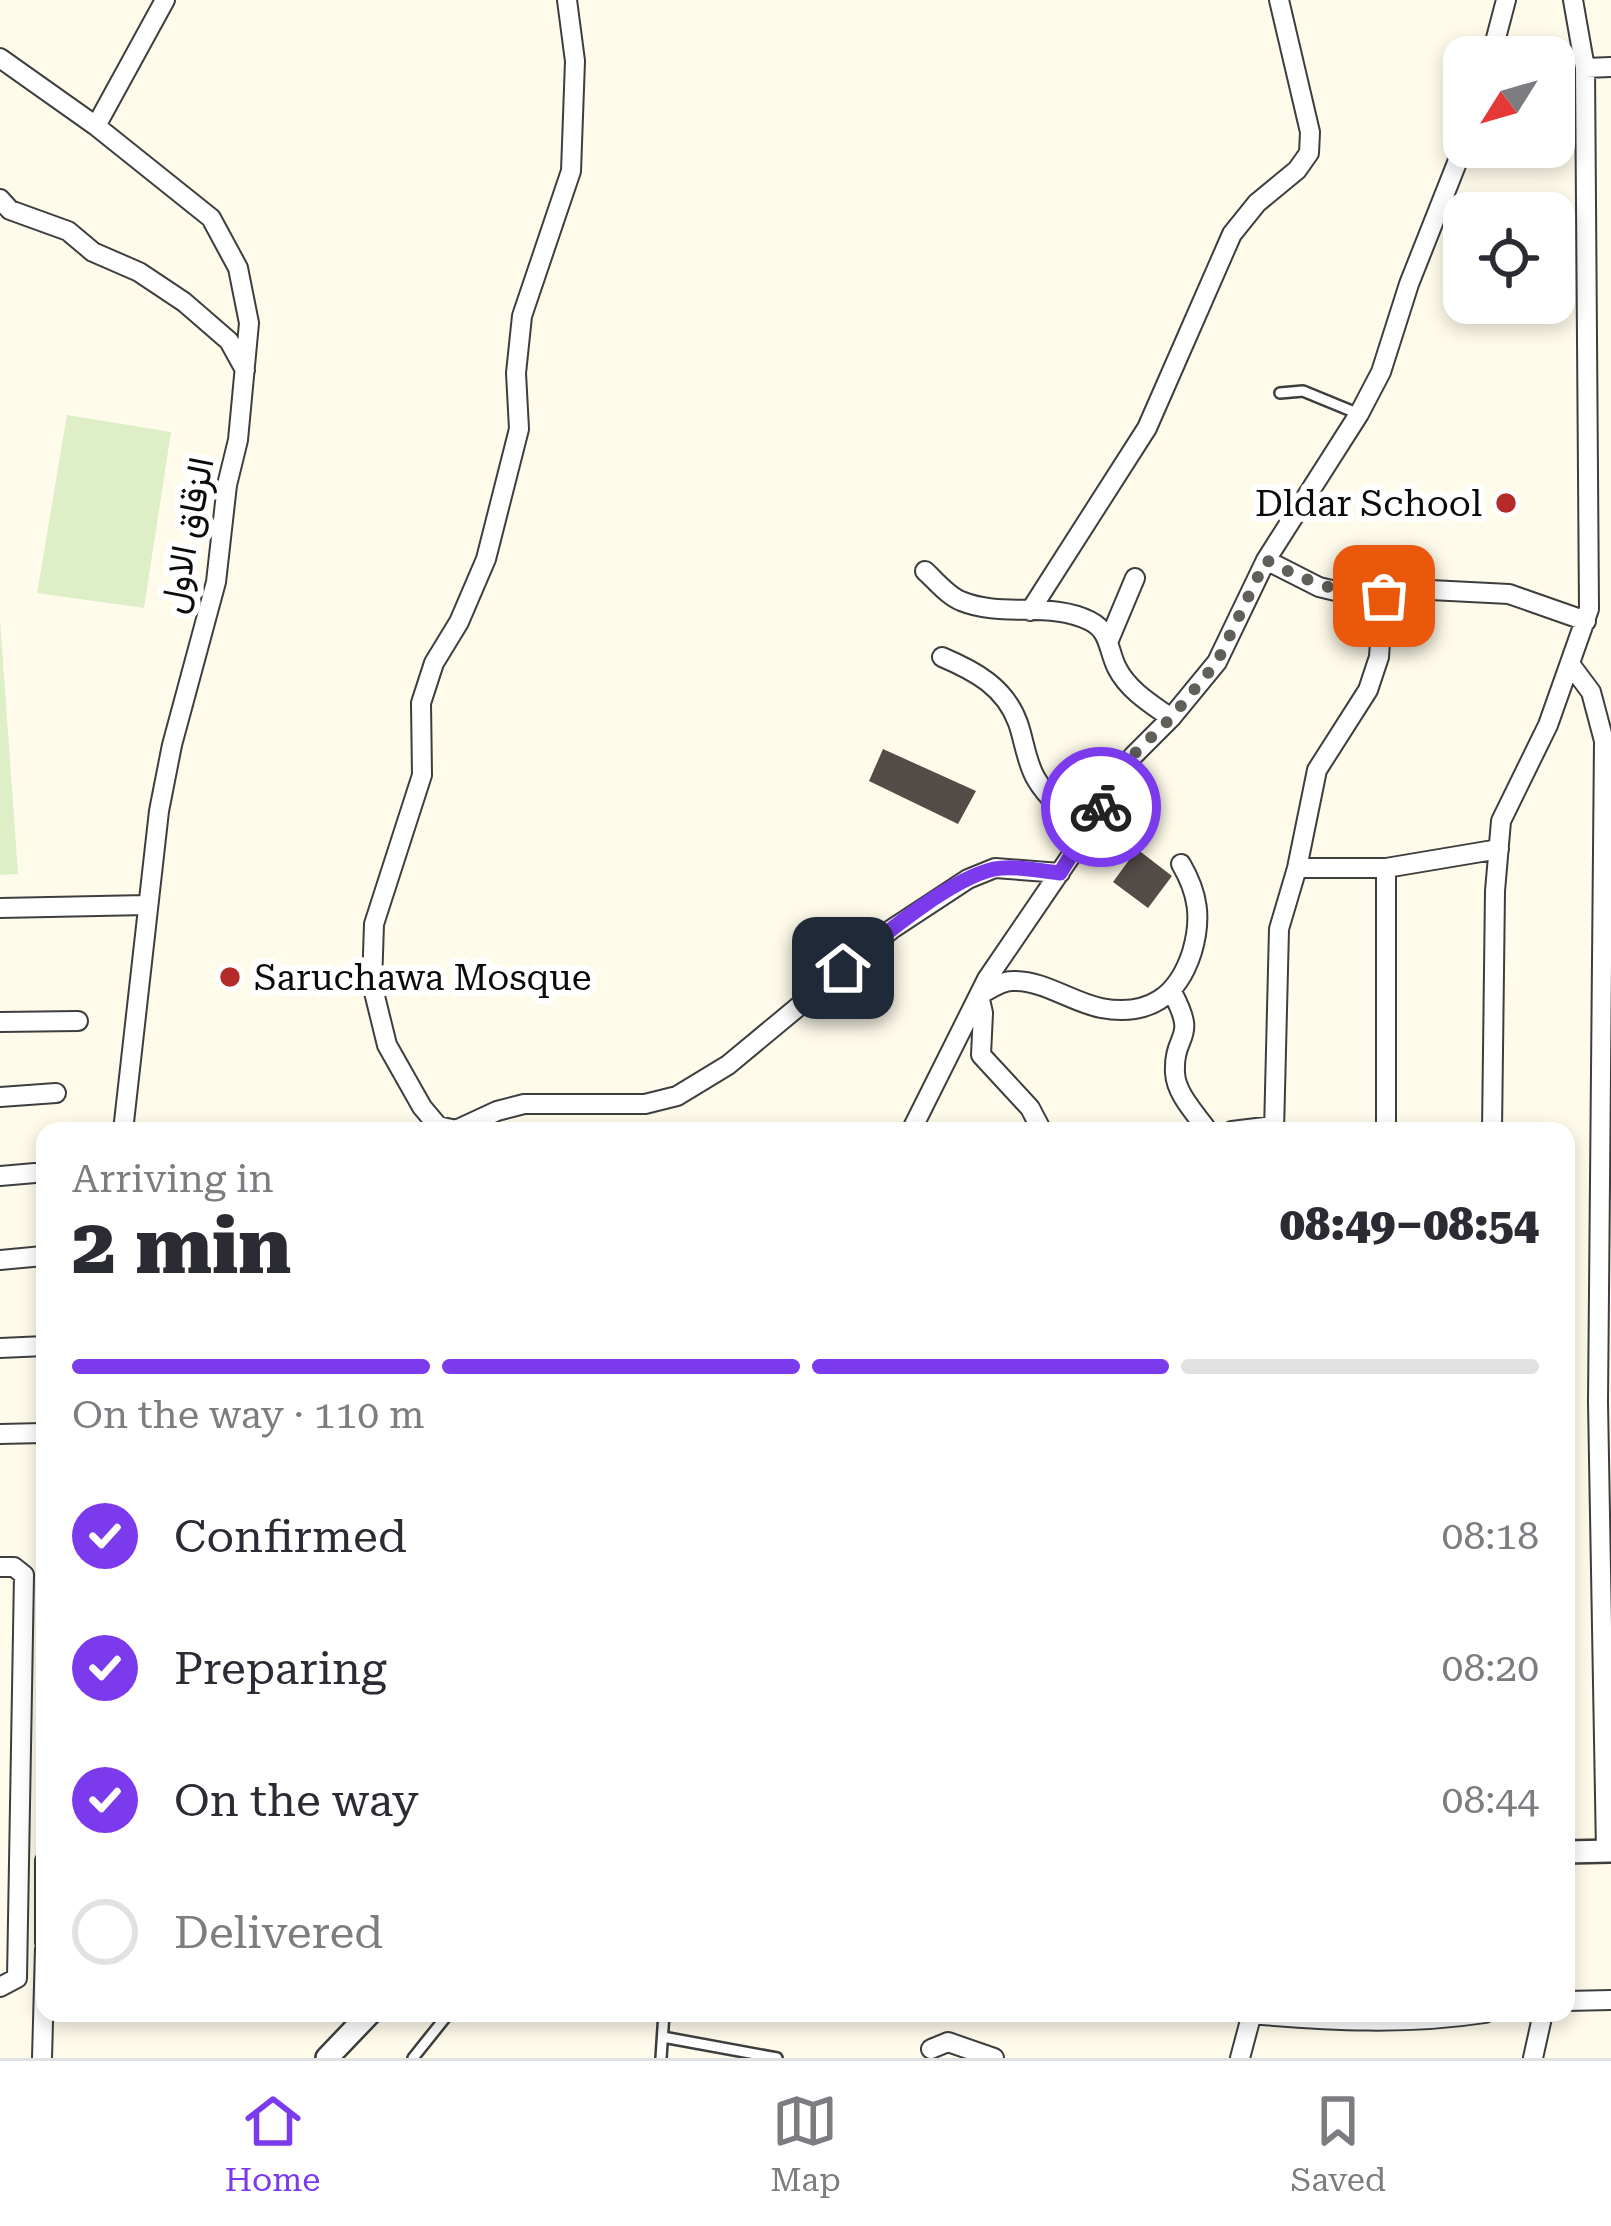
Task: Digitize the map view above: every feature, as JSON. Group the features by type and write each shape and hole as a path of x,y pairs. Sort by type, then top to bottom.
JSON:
{"street":[{"path":"96,126 165,0"},
{"path":"434,1122 387,1045 372,984 374,924 422,775 421,703 434,663 459,622 486,559 519,429 516,373 522,316 571,171 574,61 567,0"},
{"path":"1030,611 1147,428 1232,234 1309,153 1310,132 1279,0"},
{"path":"1497,36 1506,0"},
{"path":"1492,1122 1501,821 1548,725 1586,621 1589,585 1586,68 1574,0"},
{"name":"الزقاق الاول","path":"0,58 96,126 211,218 226,242 246,295 250,323 216,583 165,778 124,1122"},
{"path":"1586,68 1611,67"},
{"path":"916,1122 979,995 1133,755 1217,662 1266,560 1359,414 1381,371 1455,168"},
{"path":"0,199 10,210 68,231 93,252 139,272 184,302 229,341 245,370"},
{"path":"1266,560 1318,587 1352,595 1384,596 1411,589 1509,595 1586,621"},
{"path":"926,572 958,600 998,610 1067,612 1095,623 1109,640 1117,668 1136,692 1171,718"},
{"path":"1109,640 1135,578"},
{"path":"1274,1122 1279,928 1317,770 1368,690 1379,657 1384,596"},
{"path":"942,657 977,672 1005,697 1033,773 1048,796 1088,830"},
{"path":"1570,664 1591,692 1604,742 1598,1402 1608,1851 1575,1852"},
{"path":"1297,868 1386,868 1499,849"},
{"path":"979,995 1007,980 1042,986 1101,1008 1132,1009 1162,1000 1181,982 1199,913 1196,889 1181,864"},
{"path":"473,1122 524,1104 645,1104 677,1096 728,1065 892,929 968,879 995,868 1060,873"},
{"path":"1386,868 1386,1122"},
{"path":"0,908 147,905"},
{"path":"1172,992 1184,1016 1186,1033 1175,1071 1179,1089 1202,1122"},
{"path":"979,995 981,1055 1037,1122"},
{"path":"0,1022 78,1021"},
{"path":"0,1097 56,1093"},
{"path":"0,1176 34,1173"},
{"path":"0,1261 36,1257"},
{"path":"0,1348 36,1346"},
{"path":"0,1434 36,1432"},
{"path":"0,1567 14,1567 24,1575 17,1978 0,1987"},
{"path":"1575,2002 1611,2000"},
{"path":"42,2058 43,2022"},
{"path":"327,2058 361,2022"},
{"path":"1240,2058 1250,2022"},
{"path":"1533,2058 1542,2022"},
{"path":"929,2054 948,2042 994,2058"}],"lane":[{"path":"1280,393 1303,391 1359,414"},
{"path":"413,2058 442,2022"},
{"path":"661,2058 664,2022"},
{"path":"663,2037 777,2058"}],"green space":[{"path":"67,415 171,432 144,608 37,593"},
{"path":"0,619 18,874 0,875"}],"building":[{"path":"883,749 976,791 958,824 869,781"},
{"path":"1137,849 1172,876 1148,908 1113,882"}],"way so far":[{"path":"1101,807 1133,755 1217,662 1266,560 1318,587 1384,596"}],"place":[{"name":"Dldar School","path":"1506,503"},
{"name":"Saruchawa Mosque","path":"230,977"}],"route":[{"path":"843,968 968,879 995,868 1060,873 1101,807"}]}
